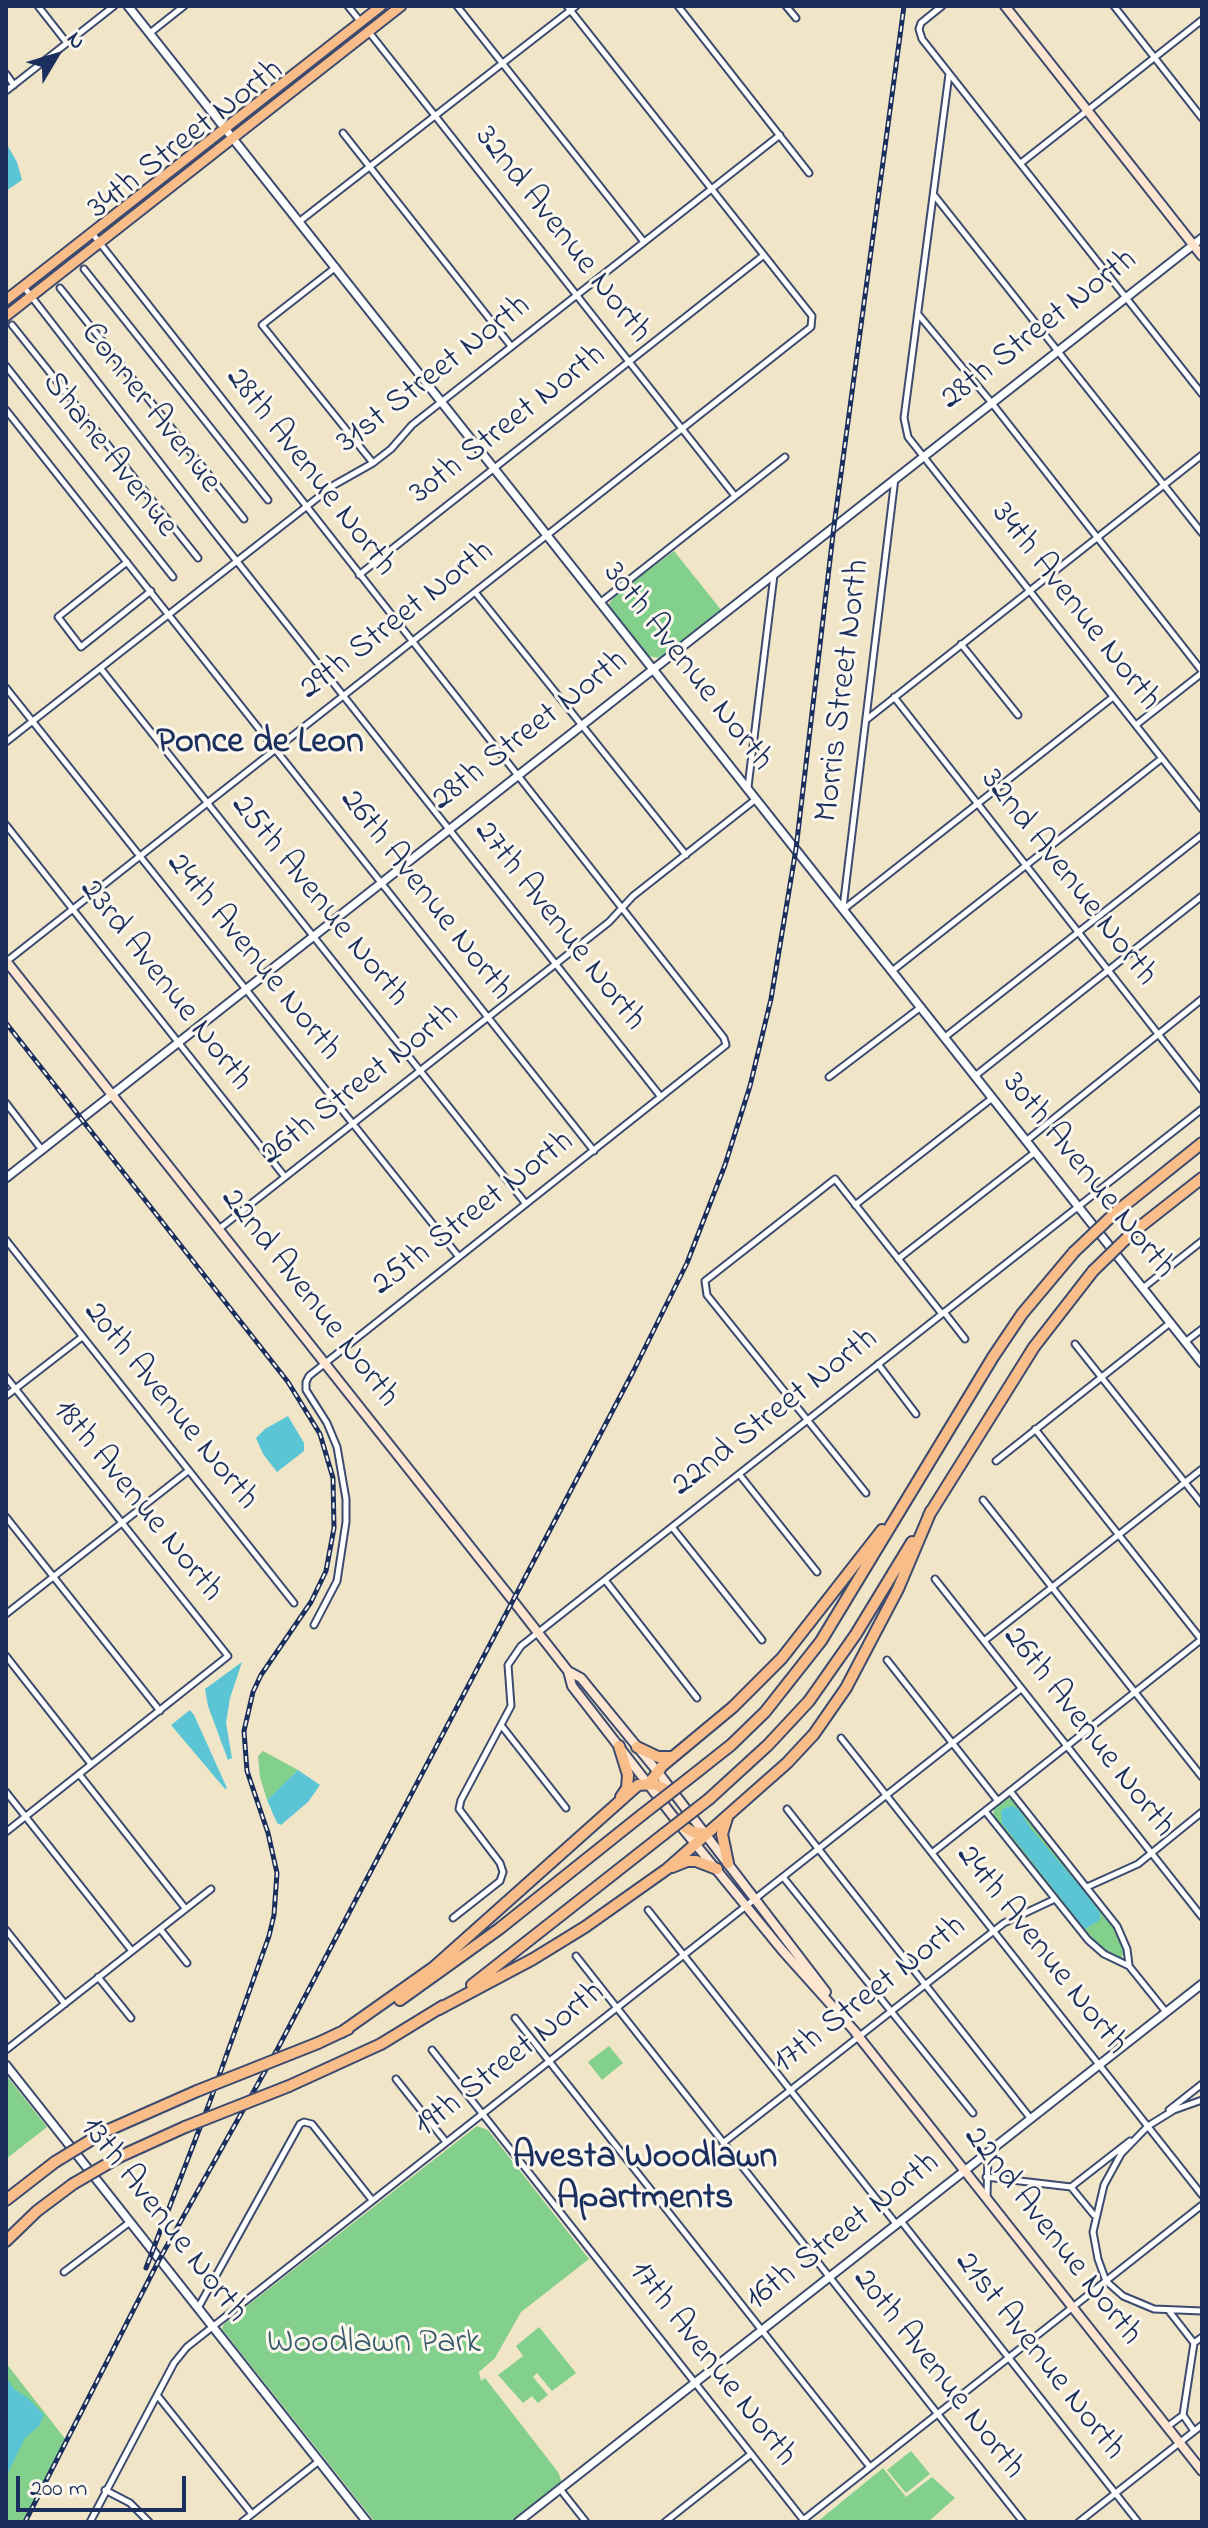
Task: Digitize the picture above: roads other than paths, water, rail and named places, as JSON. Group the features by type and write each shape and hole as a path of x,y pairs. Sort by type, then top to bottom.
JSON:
{"highway":[{"name":"34th Street North","path":"6,300 381,6"},
{"name":"34th Street North","path":"9,321 31,297 401,6"},
{"path":"6,2200 55,2162 104,2132 318,2043 392,2005 435,1977 547,1892 731,1745 765,1712 796,1675 845,1604 1014,1325 1074,1252 1116,1212 1202,1143"},
{"path":"439,2009 709,1799 768,1745 809,1701 856,1634 1048,1325 1093,1271 1132,1233 1202,1178"},
{"path":"649,1784 657,1771 733,1707 780,1659 905,1501"},
{"path":"6,2241 37,2211 73,2184 121,2156 381,2044 561,1943 667,1869 805,1744 846,1688 898,1589 931,1511"},
{"path":"618,1802 628,1781 619,1746"},
{"path":"637,1747 658,1757 672,1757"},
{"path":"342,2032 434,1967 638,1785 661,1786 673,1793"},
{"path":"728,1816 722,1834 728,1863"},
{"path":"679,1824 693,1832 706,1834"},
{"path":"667,1869 687,1861 717,1869"}],"main road":[{"path":"1005,6 1202,256"},
{"name":"22nd Avenue North","path":"6,961 538,1632 568,1671 572,1686 679,1824 782,1950 859,2036"},
{"name":"22nd Avenue North","path":"568,1671 581,1678 657,1771 859,2036 1202,2471"}],"street":[{"path":"38,6 67,43"},
{"path":"6,91 114,6"},
{"name":"30th Avenue North","path":"128,6 1202,1363"},
{"path":"150,33 184,6"},
{"name":"32nd Avenue North","path":"348,6 735,496"},
{"path":"457,6 644,242"},
{"path":"678,6 809,173"},
{"path":"786,6 796,18"},
{"path":"942,6 921,23 922,39 1202,394"},
{"path":"1114,6 1202,118"},
{"path":"300,221 571,7 764,255"},
{"path":"1021,163 1202,20"},
{"path":"295,73 303,83"},
{"path":"6,74 14,85"},
{"path":"949,74 917,314 991,402 1202,672 1136,725"},
{"path":"343,133 511,346"},
{"name":"31st Street North","path":"6,742 305,507 391,449 412,425 780,135"},
{"path":"934,194 1202,533"},
{"name":"28th Avenue North","path":"92,233 726,1045"},
{"name":"28th Street North","path":"6,1178 1202,238"},
{"name":"29th Street North","path":"6,961 811,327 812,316 764,255"},
{"name":"30th Street North","path":"359,575 764,255"},
{"path":"336,267 262,325 373,463"},
{"path":"84,269 268,500"},
{"name":"Conner Avenue","path":"24,286 238,560"},
{"path":"60,288 244,519"},
{"name":"34th Avenue North","path":"917,314 904,418 908,437 1202,809"},
{"path":"9,321 198,558"},
{"name":"Shane Avenue","path":"6,366 173,577"},
{"name":"26th Avenue North","path":"6,410 594,1151"},
{"path":"865,720 1202,455"},
{"path":"601,602 785,457"},
{"name":"Morris Street North","path":"843,909 895,478"},
{"name":"27th Avenue North","path":"238,560 661,1097"},
{"path":"127,562 58,617 81,647 151,591"},
{"path":"748,788 775,573"},
{"path":"475,592 686,855"},
{"path":"961,644 1018,715"},
{"name":"25th Avenue North","path":"101,669 526,1204"},
{"name":"24th Avenue North","path":"6,688 459,1257"},
{"name":"32nd Avenue North","path":"894,697 1202,1090"},
{"path":"843,909 1113,697"},
{"path":"892,971 1162,758"},
{"name":"26th Street North","path":"219,1229 609,922 621,908 756,799"},
{"name":"23rd Avenue North","path":"6,825 285,1177"},
{"path":"945,1037 1202,835"},
{"path":"974,1076 1202,896"},
{"path":"1025,1142 1202,999"},
{"path":"829,1077 921,1007"},
{"name":"25th Street North","path":"314,1625 337,1581 346,1522 346,1499 337,1447 327,1423 306,1390 309,1376 726,1045"},
{"path":"855,1205 991,1099"},
{"path":"6,1103 42,1150"},
{"name":"22nd Street North","path":"453,1918 500,1881 503,1872 500,1863 459,1809 511,1706 508,1665 513,1655 538,1632 1202,1109"},
{"path":"898,1259 1034,1153"},
{"path":"866,1493 707,1295 705,1281 835,1179 965,1339"},
{"name":"20th Avenue North","path":"6,1240 294,1603"},
{"path":"1143,1288 1202,1241"},
{"path":"996,1461 1170,1323"},
{"path":"1185,1342 1202,1329"},
{"path":"6,1396 82,1337"},
{"path":"1075,1344 1202,1504"},
{"path":"878,1364 916,1414"},
{"name":"18th Avenue North","path":"6,1377 228,1656 160,1711"},
{"path":"932,1853 1202,1640 1035,1429"},
{"path":"984,1641 1202,1469"},
{"path":"6,1614 188,1471"},
{"path":"739,1474 817,1572"},
{"path":"983,1500 1202,1777"},
{"path":"6,1517 160,1711 6,1832"},
{"path":"672,1527 762,1640"},
{"name":"26th Avenue North","path":"935,1579 1202,1917"},
{"path":"605,1580 697,1698"},
{"path":"6,1656 91,1764"},
{"path":"887,1660 998,1801"},
{"name":"19th Street North","path":"90,2522 180,2354 1021,1689"},
{"path":"501,1725 566,1808"},
{"name":"24th Avenue North","path":"841,1738 1202,2195"},
{"path":"79,1774 185,1908"},
{"path":"1010,1791 1117,1926 1127,1949 1129,1966"},
{"path":"6,1792 132,1951"},
{"path":"787,1809 1031,2119"},
{"path":"985,1811 1097,1948 1113,1960 1129,1966 1166,2012"},
{"path":"1087,1887 1132,1868 1202,1812"},
{"path":"783,1877 973,2113"},
{"path":"6,2050 211,1889"},
{"name":"17th Street North","path":"723,2143 994,1931 1016,1915 1055,1899"},
{"name":"21st Avenue North","path":"648,1910 1138,2522"},
{"path":"160,1929 187,1963"},
{"path":"6,1930 65,2004"},
{"name":"20th Avenue North","path":"576,1956 1023,2522"},
{"path":"98,1977 131,2018"},
{"name":"16th Street North","path":"518,2522 1202,1984"},
{"path":"515,2018 870,2467"},
{"name":"17th Avenue North","path":"432,2050 803,2521"},
{"name":"13th Avenue North","path":"6,2065 367,2522"},
{"path":"396,2079 446,2142"},
{"path":"1071,2187 1202,2084"},
{"path":"1202,2100 1174,2110 1148,2126 1121,2154 1104,2185 1094,2216 1095,2246 1106,2281 1123,2296 1139,2305 1169,2311 1202,2311"},
{"path":"198,2308 296,2128 304,2122 308,2122 372,2200"},
{"path":"987,2198 988,2153"},
{"path":"986,2177 1071,2187 1094,2216"},
{"path":"803,2521 1202,2205"},
{"path":"64,2272 130,2222"},
{"path":"1169,2311 1194,2343"},
{"path":"1194,2431 1183,2415 1194,2343 1202,2337"},
{"path":"157,2395 252,2514"},
{"path":"1167,2427 1183,2415"},
{"path":"1079,2522 1202,2425"},
{"path":"665,2522 751,2454"},
{"path":"242,2522 319,2461"},
{"path":"560,2489 586,2522"},
{"path":"105,2490 130,2503 149,2522"}],"water":[{"path":"6,143 17,162 22,180 6,191"},
{"path":"288,1416 304,1443 304,1451 277,1472 263,1454 256,1438"},
{"path":"242,1662 230,1698 226,1723 232,1758 228,1760 205,1689"},
{"path":"190,1710 227,1788 225,1789 171,1725"},
{"path":"298,1770 320,1785 308,1802 281,1825 277,1823 267,1800"},
{"path":"1013,1806 1082,1889 1100,1913 1100,1920 1085,1929 1002,1823 1001,1811"},
{"path":"6,2377 14,2389 44,2415 39,2426 25,2438 6,2477"}],"railway":[{"path":"25,2522 159,2260 278,2048 634,1370 687,1263 725,1165 750,1086 771,999 796,849 834,526 904,6"},
{"path":"6,1023 288,1382 320,1434 333,1478 334,1528 326,1571 311,1602 261,1675 253,1692 244,1731 247,1771 268,1833 277,1873 274,1915 209,2104 146,2268"}],"district":[{"name":"Ponce de Leon","path":"260,745"},
{"name":"Avesta Woodlawn Apartments","path":"645,2180"}],"park label":[{"name":"Woodlawn Park","path":"374,2345"}]}
